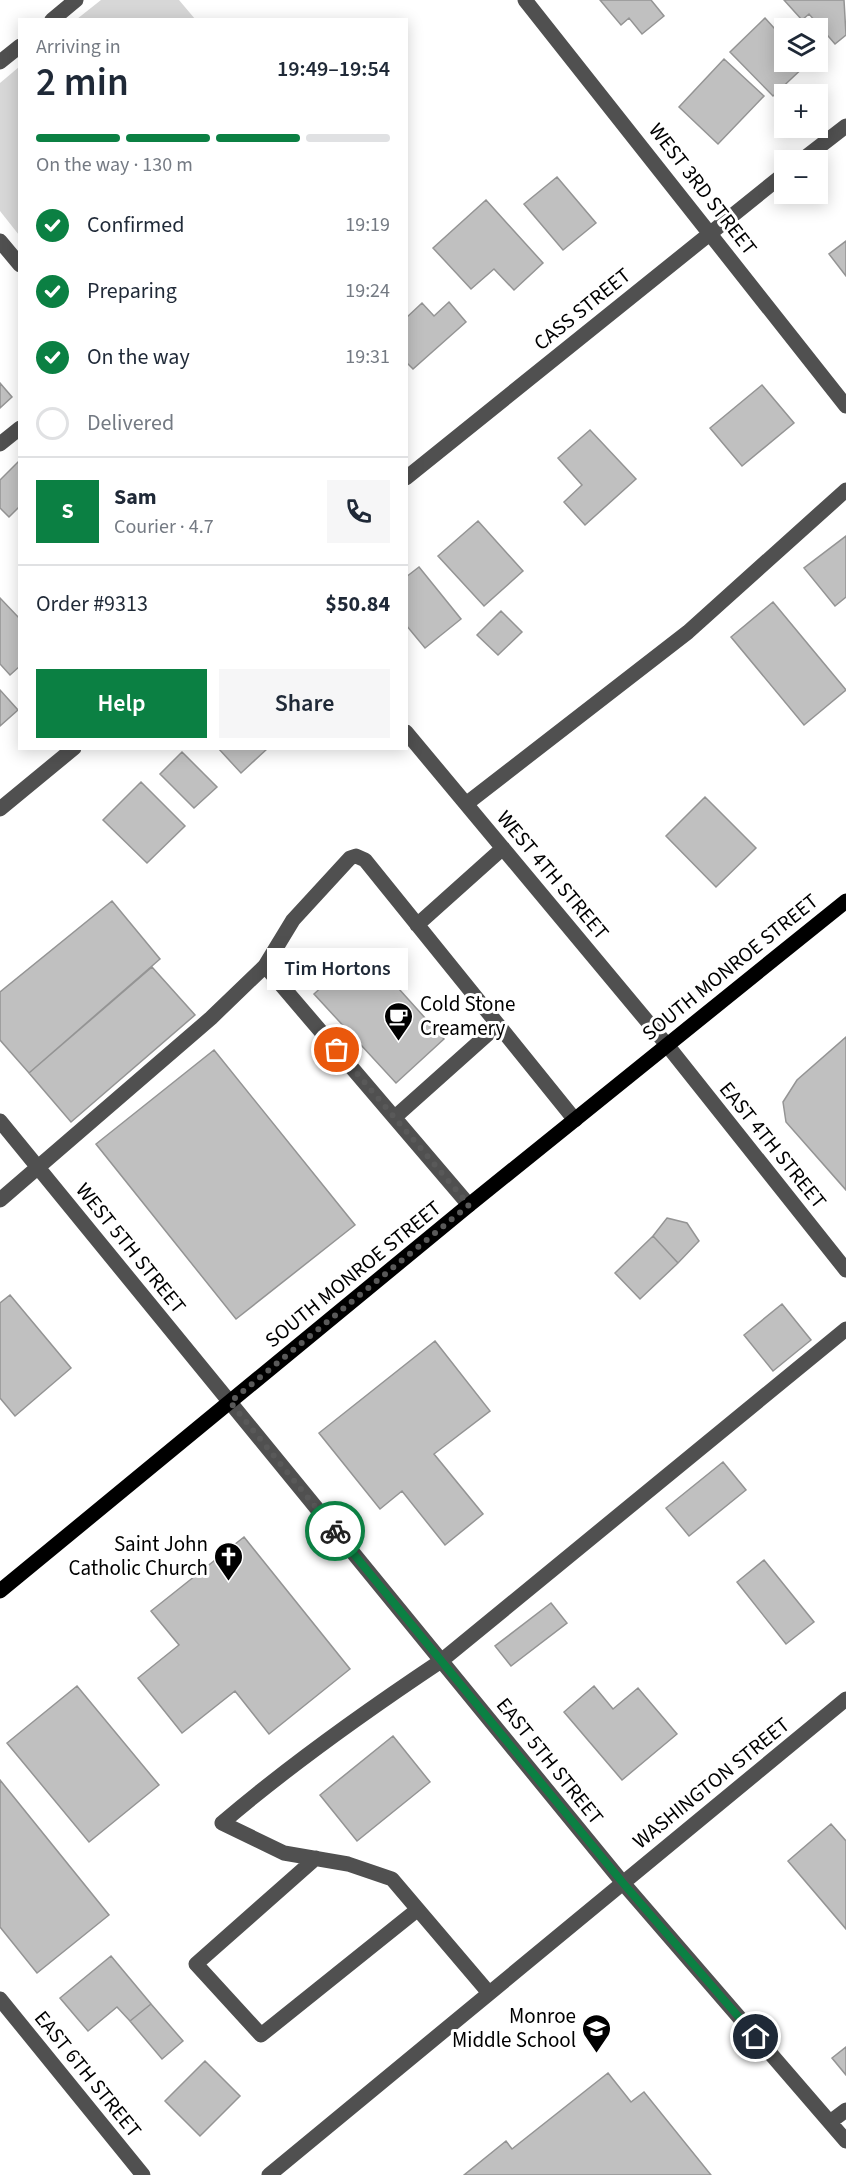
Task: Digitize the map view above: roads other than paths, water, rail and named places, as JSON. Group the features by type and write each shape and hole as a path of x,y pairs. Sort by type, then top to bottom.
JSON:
{"main road":[{"name":"SOUTH MONROE STREET","path":"0,1591 469,1205 846,901"}],"street":[{"path":"54,18 76,0"},
{"name":"WEST 3RD STREET","path":"525,0 711,232 846,406"},
{"path":"0,62 18,48"},
{"path":"815,150 846,126"},
{"name":"CASS STREET","path":"408,476 774,182"},
{"path":"0,242 18,263"},
{"path":"0,444 18,430"},
{"path":"466,804 688,632 846,490"},
{"name":"WEST 4TH STREET","path":"408,734 667,1045"},
{"path":"0,809 72,750"},
{"path":"417,925 502,848"},
{"path":"0,1200 212,1018 265,966 293,920 350,858 356,856 365,860 575,1120"},
{"path":"265,966 469,1205"},
{"path":"395,1117 498,1025"},
{"name":"EAST 4TH STREET","path":"667,1045 846,1270"},
{"name":"WEST 5TH STREET","path":"0,1121 230,1402"},
{"path":"489,1993 392,1879 348,1864 284,1853 222,1823 254,1795 372,1708 441,1661 846,1329"},
{"name":"EAST 5TH STREET","path":"230,1402 623,1883 846,2140"},
{"name":"WASHINGTON STREET","path":"268,2175 846,1699"},
{"path":"316,1858 196,1964 261,2035 417,1910"},
{"name":"EAST 6TH STREET","path":"2,2004 142,2175"},
{"path":"830,2122 846,2110"}],"place":[{"name":"Cold Stone Creamery","path":"399,1042"},
{"name":"Tim Hortons","path":"337,1050"},
{"name":"Saint John Catholic Church","path":"229,1582"},
{"name":"Monroe Middle School","path":"597,2054"}]}
